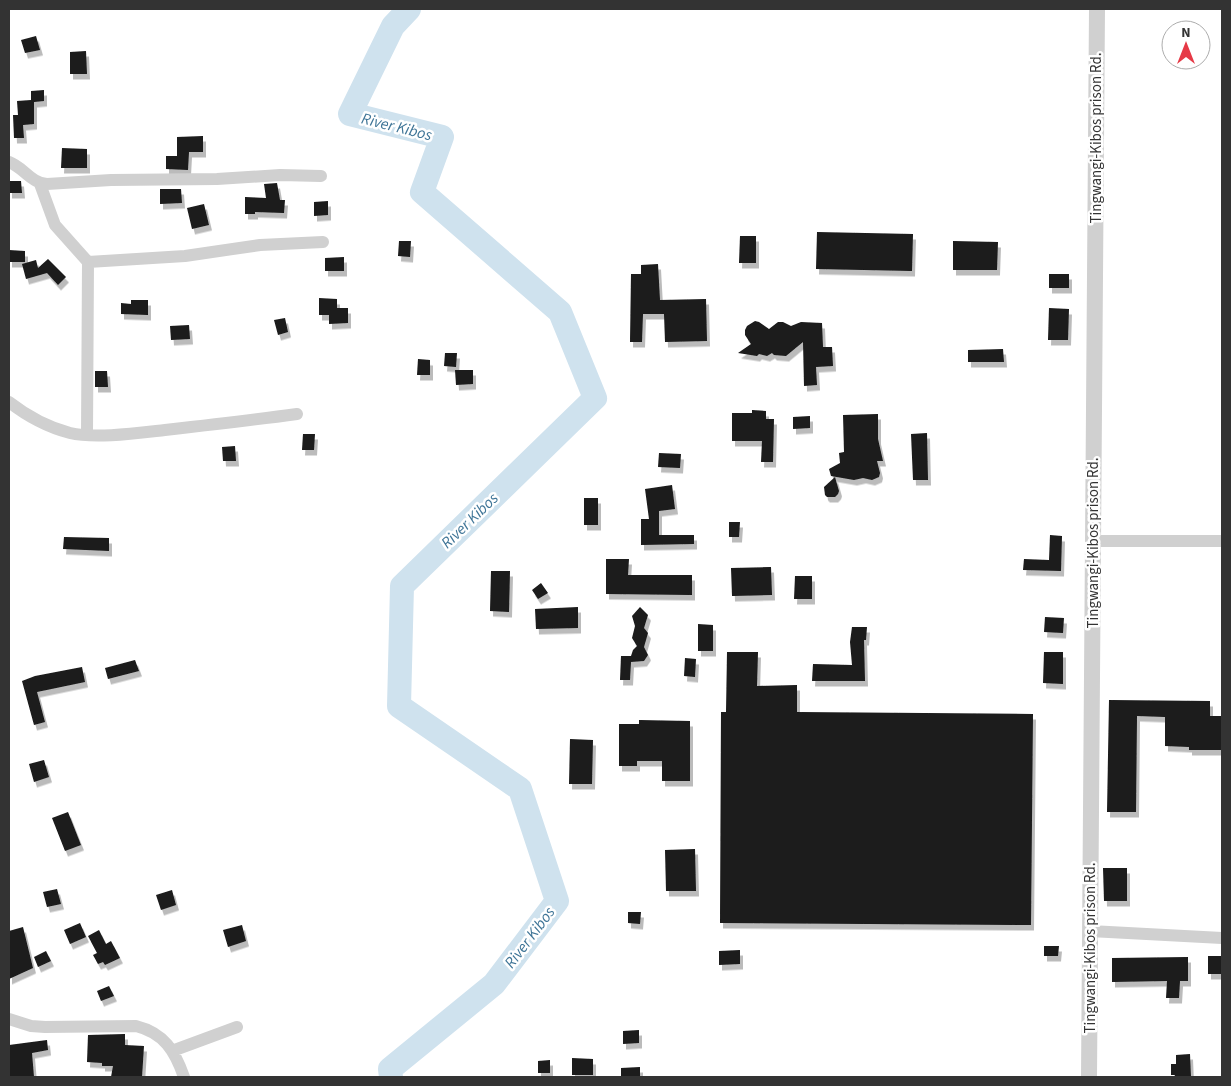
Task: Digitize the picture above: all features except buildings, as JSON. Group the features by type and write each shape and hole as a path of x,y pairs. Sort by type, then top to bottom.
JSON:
{"street":[{"name":"Tingwangi-Kibos prison Rd.","path":"1089,1077 1097,9"},
{"path":"9,162 40,184 55,225 88,262 87,434"},
{"path":"40,184 111,180 217,179 280,175 322,176"},
{"path":"88,262 185,256 260,245 323,242"},
{"path":"9,402 23,413 46,425 71,433 87,434 126,434 297,414"},
{"path":"1093,541 1222,541"},
{"path":"1090,931 1222,938"},
{"path":"9,1019 30,1026 136,1026 150,1030 162,1038 172,1051 184,1077"},
{"path":"172,1051 237,1027"}],"waterway":[{"name":"River Kibos","path":"391,1077 390,1069 494,984 557,901 520,789 399,706 402,586 595,398 560,312 422,192 442,137 350,114 393,26 409,9"}]}
